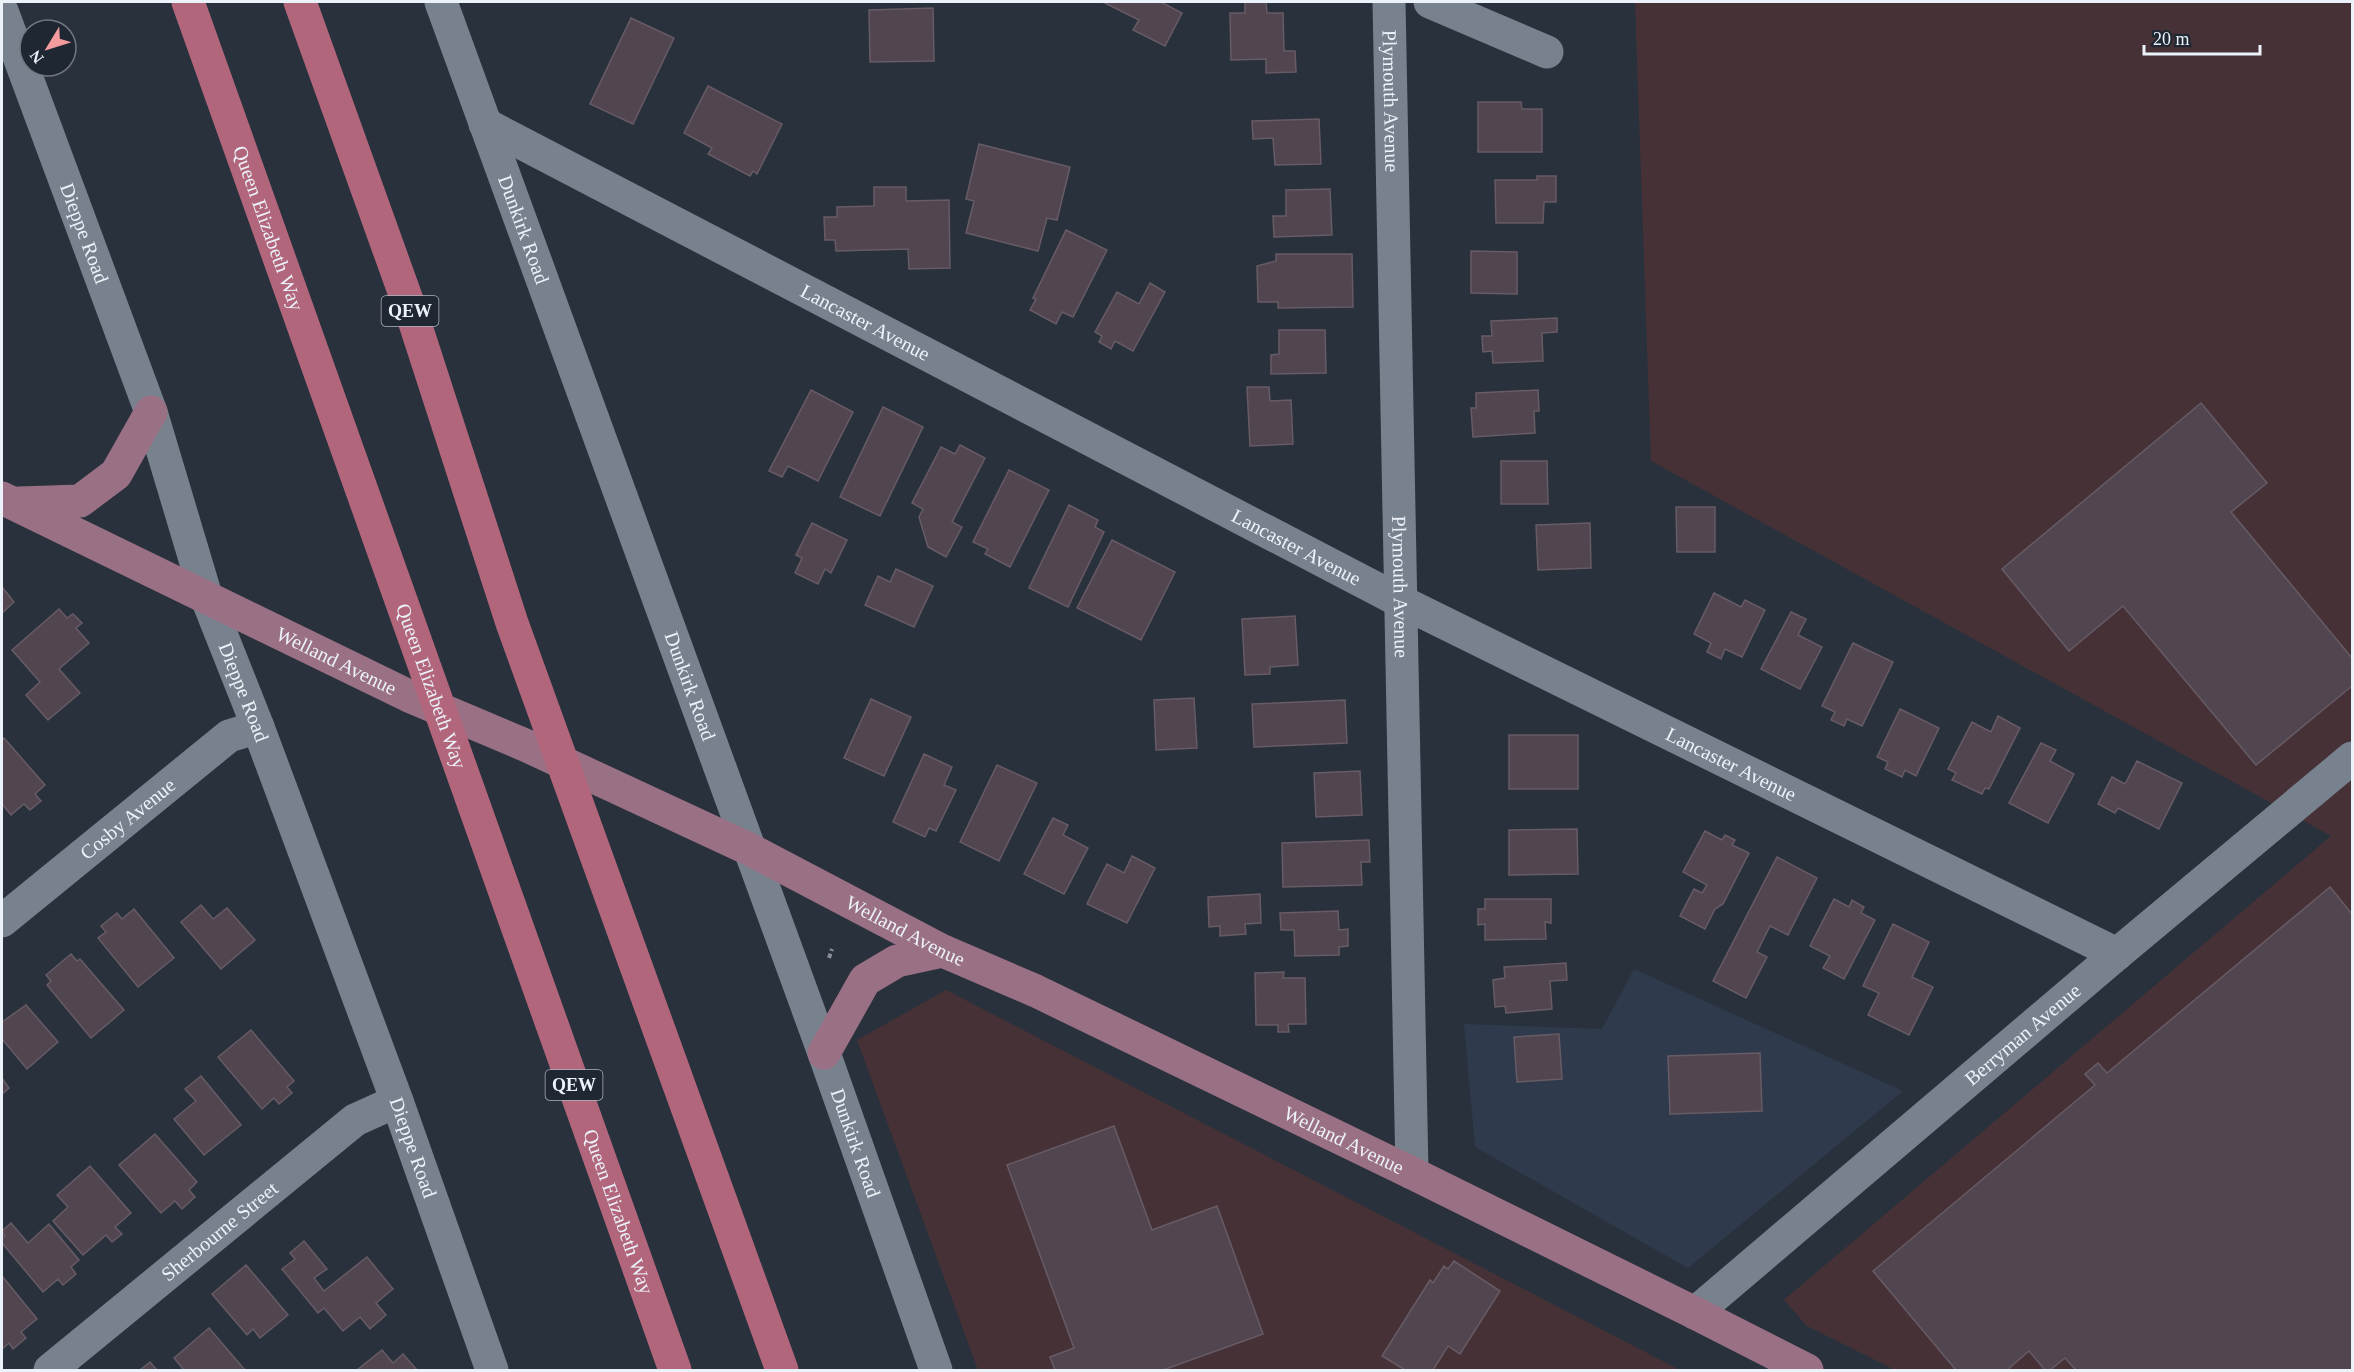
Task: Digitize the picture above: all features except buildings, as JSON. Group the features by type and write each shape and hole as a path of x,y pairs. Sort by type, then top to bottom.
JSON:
{"highway":[{"name":"Queen Elizabeth Way","path":"188,2 675,1371"},
{"name":"QEW","path":"300,2 412,314 512,623 782,1371"}],"main road":[{"path":"8,500 80,501 116,474 151,412"},
{"name":"Welland Avenue","path":"8,500 409,696 525,745 749,849 943,951 1047,996 1412,1173 1807,1371"},
{"path":"824,1053 865,980 897,961 943,951"}],"street":[{"name":"Dunkirk Road","path":"441,2 824,1053 936,1371"},
{"name":"Plymouth Avenue","path":"1389,2 1412,1173"},
{"path":"1430,2 1547,52"},
{"name":"Dieppe Road","path":"2,11 151,412 206,596 258,727 397,1101 492,1371"},
{"name":"Lancaster Avenue","path":"485,124 1400,601 2117,954"},
{"name":"Cosby Avenue","path":"2,921 229,736 258,727"},
{"name":"Berryman Avenue","path":"1695,1313 2117,954 2347,770"},
{"name":"Sherbourne Street","path":"50,1371 355,1120 397,1101"}],"path":[{"path":"828,959 832,949"}],"shaded area":[{"path":"1635,2 2352,2 2352,1370 1895,1370 1807,1326 1784,1300 2331,836 1651,461"},
{"path":"1634,969 1903,1091 1688,1268 1475,1147 1464,1024 1602,1029"},
{"path":"946,990 1680,1370 978,1370 857,1040"}]}
